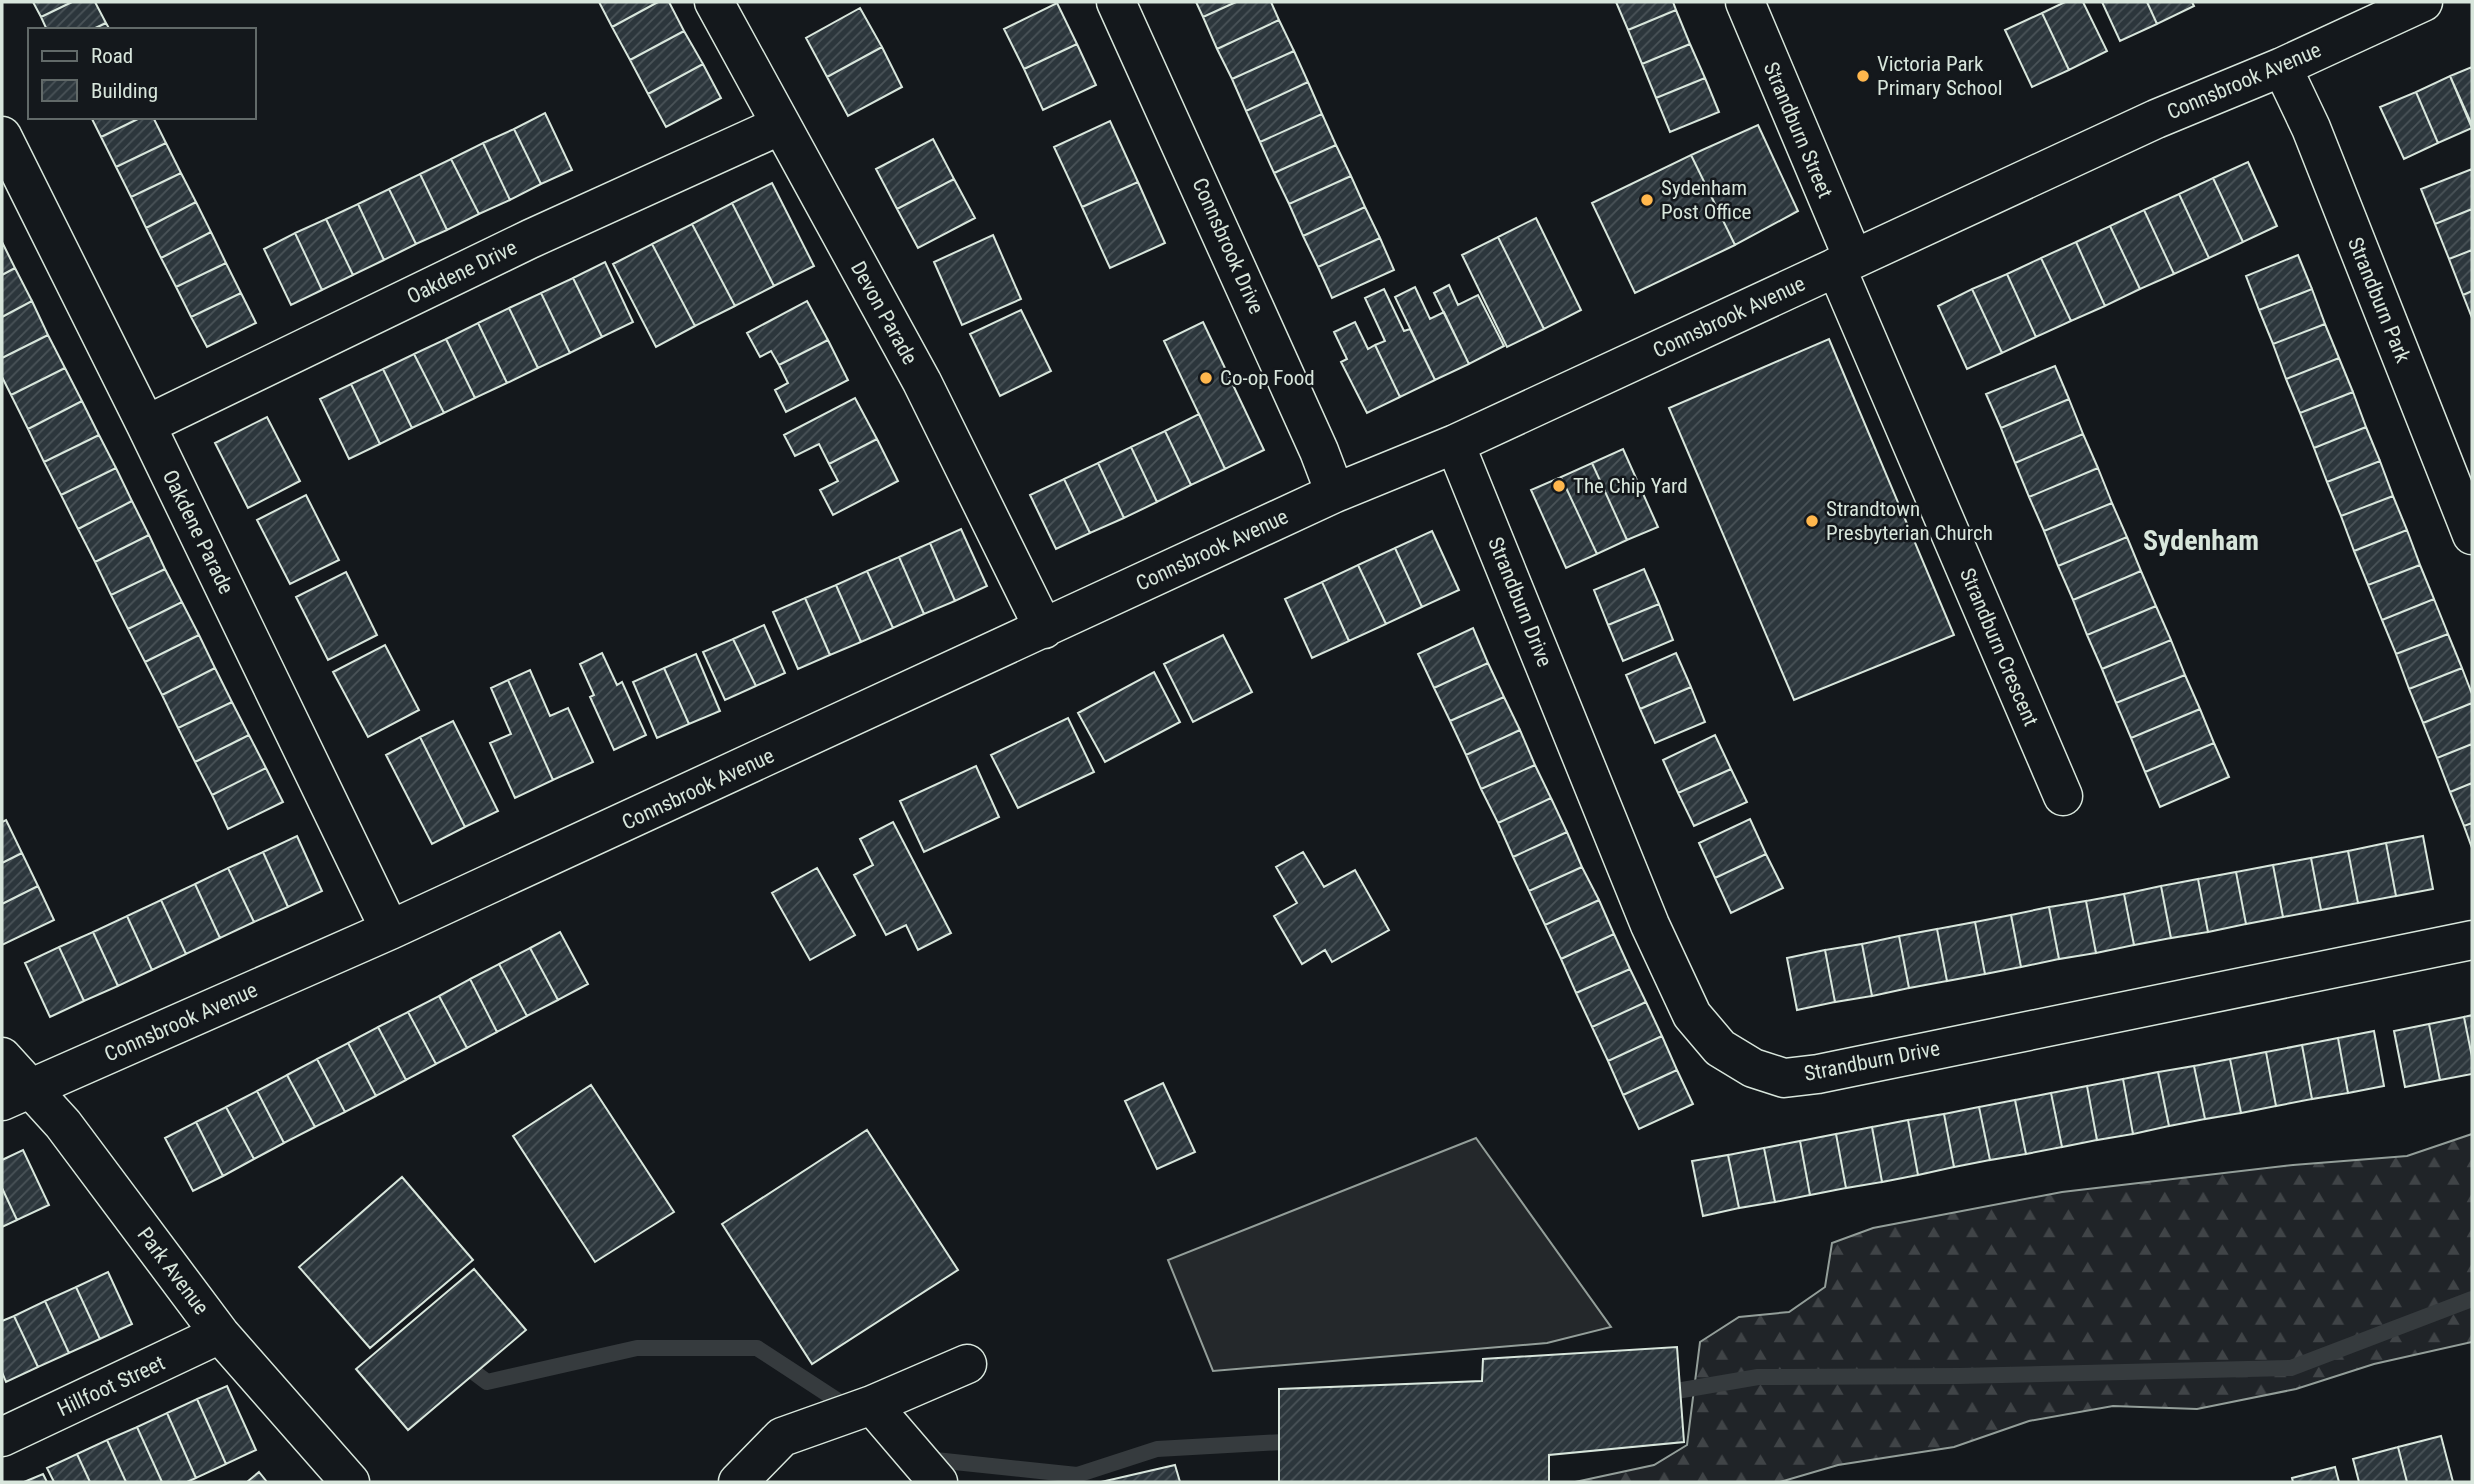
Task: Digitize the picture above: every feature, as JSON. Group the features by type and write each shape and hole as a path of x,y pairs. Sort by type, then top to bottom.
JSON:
{"street":[{"name":"Devon Parade","path":"714,2 922,382 1044,629"},
{"name":"Connsbrook Drive","path":"1116,2 1199,182 1335,493"},
{"name":"Strandburn Street","path":"1745,2 1844,262"},
{"name":"Connsbrook Avenue","path":"17,1094 390,930 1335,493 1455,444 2156,119 2282,67 2398,7"},
{"name":"Strandburn Park","path":"2282,67 2311,128 2472,535"},
{"name":"Oakdene Drive","path":"146,425 530,239 780,125"},
{"name":"Oakdene Parade","path":"2,136 146,425 390,930"},
{"name":"Strandburn Crescent","path":"1844,262 2063,796"},
{"name":"Strandburn Drive","path":"1455,444 1650,925 1692,1015 1720,1048 1753,1068 1784,1078 1818,1074 2472,940"},
{"name":"Park Avenue","path":"2,1056 17,1094 64,1124 220,1334 350,1482"},
{"name":"Hillfoot Street","path":"2,1437 220,1334"},
{"path":"738,1482 782,1437 872,1405 967,1364"},
{"path":"872,1405 938,1482"}],"green space":[{"path":"2472,1134 2472,1342 2374,1364 2296,1389 2197,1409 2113,1406 2029,1421 1954,1447 1838,1465 1780,1482 1575,1482 1654,1465 1687,1445 1700,1342 1739,1317 1789,1312 1825,1287 1832,1243 1873,1228 2062,1192 2293,1165 2407,1156"}],"shaded area":[{"path":"1476,1138 1611,1327 1547,1343 1213,1371 1168,1260"}],"building":[{"path":"33,2 72,2 41,17"},
{"path":"72,2 95,2 106,23 95,28 46,28 41,17"},
{"path":"599,2 658,2 612,27"},
{"path":"658,2 669,2 684,31 630,60 612,27"},
{"path":"1196,2 1236,2 1203,17"},
{"path":"1236,2 1271,2 1279,20 1217,49 1203,17"},
{"path":"1616,2 1673,2 1676,10 1628,30"},
{"path":"2065,2 2083,2 2107,51 2069,70 2042,13"},
{"path":"2102,2 2147,2 2157,24 2120,41"},
{"path":"2147,2 2192,2 2194,6 2157,24"},
{"path":"1057,3 1077,44 1024,69 1004,29"},
{"path":"860,8 882,47 827,77 806,38"},
{"path":"1676,10 1690,44 1642,64 1628,30"},
{"path":"2042,13 2069,70 2032,87 2005,30"},
{"path":"1279,20 1294,51 1232,79 1217,49"},
{"path":"106,23 109,28 95,28"},
{"path":"684,31 703,64 648,94 630,60"},
{"path":"1077,44 1096,85 1043,110 1024,69"},
{"path":"1690,44 1705,78 1656,98 1642,64"},
{"path":"882,47 902,87 848,116 827,77"},
{"path":"1294,51 1308,82 1246,111 1232,79"},
{"path":"703,64 721,98 666,127 648,94"},
{"path":"2472,67 2472,125 2450,76"},
{"path":"2450,76 2472,128 2438,143 2416,92"},
{"path":"1705,78 1719,112 1670,132 1656,98"},
{"path":"1308,82 1322,114 1260,142 1246,111"},
{"path":"2416,92 2438,143 2404,159 2380,107"},
{"path":"545,113 572,170 541,184 514,129"},
{"path":"1322,114 1336,145 1274,173 1260,142"},
{"path":"92,119 138,119 101,137"},
{"path":"138,119 154,119 166,143 116,167 101,137"},
{"path":"1110,121 1138,182 1082,207 1054,147"},
{"path":"1758,125 1798,211 1735,245 1691,155"},
{"path":"514,129 541,184 510,200 483,143"},
{"path":"933,139 954,179 897,209 876,169"},
{"path":"166,143 181,173 131,197 116,167"},
{"path":"483,143 510,200 479,214 451,159"},
{"path":"1336,145 1351,176 1289,204 1274,173"},
{"path":"1691,155 1735,245 1635,293 1592,203"},
{"path":"451,159 479,214 447,230 420,174"},
{"path":"2248,162 2277,226 2243,242 2213,178"},
{"path":"2472,169 2472,209 2435,224 2421,189"},
{"path":"181,173 196,202 146,228 131,197"},
{"path":"420,174 447,230 416,244 389,189"},
{"path":"1351,176 1365,207 1303,236 1289,204"},
{"path":"2213,178 2243,242 2209,258 2179,194"},
{"path":"954,179 975,218 918,248 897,209"},
{"path":"1138,182 1165,243 1110,268 1082,207"},
{"path":"772,183 814,266 774,286 732,203"},
{"path":"389,189 416,244 384,260 358,204"},
{"path":"2179,194 2209,258 2174,274 2144,210"},
{"path":"196,202 211,232 161,258 146,228"},
{"path":"732,203 774,286 735,306 692,224"},
{"path":"358,204 384,260 353,275 326,219"},
{"path":"1365,207 1380,238 1318,267 1303,236"},
{"path":"2472,209 2472,250 2449,259 2435,224"},
{"path":"2144,210 2174,274 2140,289 2110,226"},
{"path":"1536,218 1581,310 1544,329 1498,237"},
{"path":"326,219 353,275 322,290 295,233"},
{"path":"692,224 735,306 695,326 652,244"},
{"path":"2110,226 2140,289 2105,306 2076,242"},
{"path":"211,232 226,263 176,287 161,258"},
{"path":"295,233 322,290 291,305 264,249"},
{"path":"993,235 1021,299 962,325 934,262"},
{"path":"1498,237 1544,329 1507,347 1462,255"},
{"path":"1380,238 1394,270 1332,298 1318,267"},
{"path":"2,242 15,268 2,275"},
{"path":"2076,242 2105,306 2071,321 2041,258"},
{"path":"652,244 695,326 656,347 613,264"},
{"path":"2472,250 2472,291 2463,295 2449,259"},
{"path":"2298,255 2312,289 2259,310 2246,276"},
{"path":"2041,258 2071,321 2036,337 2007,274"},
{"path":"605,262 633,322 602,337 573,278"},
{"path":"226,263 241,293 191,317 176,287"},
{"path":"15,268 32,301 2,317 2,275"},
{"path":"2007,274 2036,337 2002,353 1972,289"},
{"path":"573,278 602,337 570,353 541,293"},
{"path":"1449,285 1458,305 1478,295 1504,346 1469,364 1434,293"},
{"path":"1415,287 1430,319 1444,312 1469,364 1435,380 1395,297"},
{"path":"1384,289 1404,331 1410,329 1435,380 1400,397 1375,345 1385,341 1365,298"},
{"path":"1972,289 2002,353 1967,369 1938,306"},
{"path":"2312,289 2325,324 2273,344 2259,310"},
{"path":"2472,291 2472,318 2463,295"},
{"path":"241,293 256,323 207,347 191,317"},
{"path":"541,293 570,353 538,368 509,308"},
{"path":"32,301 48,335 2,358 2,317"},
{"path":"807,301 828,340 779,365 771,351 760,357 747,333"},
{"path":"509,308 538,368 507,383 478,323"},
{"path":"1021,310 1051,371 1000,396 970,334"},
{"name":"Co-op Food","path":"1203,322 1264,450 1225,469 1164,341"},
{"path":"1355,322 1368,349 1375,345 1400,397 1367,413 1341,362 1347,359 1334,332"},
{"path":"478,323 507,383 475,398 446,339"},
{"path":"2325,324 2339,358 2286,379 2273,344"},
{"path":"48,335 65,368 11,395 2,377 2,358"},
{"path":"446,339 475,398 444,413 414,354"},
{"name":"Strandtown Presbyterian Church","path":"1829,339 1954,635 1794,700 1669,408"},
{"path":"828,340 848,380 786,412 775,390 788,383 779,365"},
{"path":"414,354 444,413 412,428 383,369"},
{"path":"2339,358 2353,392 2300,413 2286,379"},
{"path":"2055,366 2069,399 2001,428 1986,394"},
{"path":"65,368 82,401 28,429 11,395"},
{"path":"383,369 412,428 380,444 351,384"},
{"path":"351,384 380,444 349,459 320,399"},
{"path":"2353,392 2366,427 2314,448 2300,413"},
{"path":"855,398 877,439 829,464 819,444 795,456 784,435"},
{"path":"2069,399 2083,434 2015,463 2001,428"},
{"path":"82,401 99,435 44,462 28,429"},
{"path":"1199,414 1225,469 1191,485 1165,431"},
{"path":"267,417 300,481 248,508 215,443"},
{"path":"2366,427 2380,461 2327,482 2314,448"},
{"path":"1165,431 1191,485 1157,502 1131,447"},
{"path":"2083,434 2098,468 2029,497 2015,463"},
{"path":"99,435 116,468 61,495 44,462"},
{"path":"877,439 898,481 833,515 820,490 838,481 829,464"},
{"path":"1131,447 1157,502 1124,518 1098,463"},
{"path":"1623,449 1658,527 1627,540 1592,463"},
{"path":"2380,461 2393,496 2341,516 2327,482"},
{"path":"1098,463 1124,518 1090,533 1064,479"},
{"path":"1592,463 1627,540 1597,554 1561,477"},
{"path":"116,468 132,501 78,529 61,495"},
{"path":"2098,468 2112,503 2044,531 2029,497"},
{"path":"1561,477 1597,554 1566,568 1531,490"},
{"path":"1064,479 1090,533 1056,549 1030,495"},
{"path":"306,495 339,560 290,584 257,520"},
{"path":"2393,496 2407,530 2354,551 2341,516"},
{"path":"132,501 149,535 95,562 78,529"},
{"path":"2112,503 2127,537 2058,566 2044,531"},
{"path":"961,529 987,586 955,601 930,543"},
{"path":"2407,530 2420,565 2368,585 2354,551"},
{"path":"1432,531 1459,590 1422,607 1395,548"},
{"path":"149,535 165,569 111,595 95,562"},
{"path":"2127,537 2141,571 2073,600 2058,566"},
{"path":"930,543 955,601 924,614 899,557"},
{"path":"1395,548 1422,607 1386,624 1358,565"},
{"path":"899,557 924,614 893,628 867,571"},
{"path":"1358,565 1386,624 1349,641 1322,582"},
{"path":"2420,565 2434,599 2382,620 2368,585"},
{"path":"165,569 182,602 128,629 111,595"},
{"path":"1644,569 1659,604 1608,625 1594,590"},
{"path":"867,571 893,628 861,642 836,585"},
{"path":"2141,571 2156,606 2087,635 2073,600"},
{"path":"346,572 377,635 328,660 296,597"},
{"path":"1322,582 1349,641 1312,658 1285,599"},
{"path":"836,585 861,642 830,655 805,598"},
{"path":"805,598 830,655 798,669 773,612"},
{"path":"2434,599 2448,634 2396,654 2382,620"},
{"path":"182,602 199,635 145,662 128,629"},
{"path":"1659,604 1673,640 1623,661 1608,625"},
{"path":"2156,606 2171,640 2102,669 2087,635"},
{"path":"764,625 785,673 756,686 733,639"},
{"path":"1473,628 1488,663 1434,688 1418,654"},
{"path":"2448,634 2462,668 2409,689 2396,654"},
{"path":"199,635 215,668 162,695 145,662"},
{"path":"1223,635 1252,692 1193,722 1164,664"},
{"path":"733,639 756,686 725,700 703,652"},
{"path":"2171,640 2185,675 2116,703 2102,669"},
{"path":"385,645 419,710 368,737 333,672"},
{"path":"602,653 617,685 622,682 646,735 614,750 590,697 594,695 580,664"},
{"path":"1676,653 1691,687 1640,709 1626,675"},
{"path":"696,654 720,711 689,724 664,668"},
{"path":"1488,663 1504,697 1450,721 1434,688"},
{"path":"215,668 232,702 178,728 162,695"},
{"path":"664,668 689,724 657,738 633,682"},
{"path":"2462,668 2472,694 2472,703 2423,723 2409,689"},
{"path":"530,670 550,716 568,708 593,762 553,780 508,680"},
{"path":"1154,672 1180,722 1105,762 1078,713"},
{"path":"2185,675 2200,709 2131,738 2116,703"},
{"path":"508,680 553,780 515,798 490,743 511,734 491,688"},
{"path":"1691,687 1705,722 1655,743 1640,709"},
{"path":"1504,697 1520,730 1466,755 1450,721"},
{"path":"232,702 249,735 195,762 178,728"},
{"path":"2472,703 2472,744 2437,758 2423,723"},
{"path":"2200,709 2214,743 2145,772 2131,738"},
{"path":"1068,718 1094,772 1018,808 991,755"},
{"path":"453,721 498,811 465,827 420,737"},
{"path":"1520,730 1535,765 1481,789 1466,755"},
{"path":"249,735 266,768 212,795 195,762"},
{"path":"1715,735 1731,769 1678,793 1663,760"},
{"path":"420,737 465,827 432,844 386,755"},
{"path":"2214,743 2229,777 2160,807 2145,772"},
{"path":"2472,744 2472,783 2450,792 2437,758"},
{"path":"1535,765 1551,798 1498,823 1481,789"},
{"path":"976,766 999,817 924,852 900,801"},
{"path":"266,768 283,802 228,829 212,795"},
{"path":"1731,769 1747,802 1694,826 1678,793"},
{"path":"2472,783 2472,823 2464,826 2450,792"},
{"path":"1551,798 1567,832 1513,857 1498,823"},
{"path":"1750,819 1766,854 1715,878 1699,843"},
{"path":"6,820 22,853 2,863 2,822"},
{"path":"893,822 951,933 918,950 906,925 886,935 854,875 873,865 860,839"},
{"path":"2472,823 2472,848 2464,826"},
{"path":"1567,832 1582,867 1529,891 1513,857"},
{"path":"297,836 322,891 288,907 263,852"},
{"path":"2423,836 2433,889 2396,896 2386,843"},
{"path":"2386,843 2396,896 2358,903 2348,851"},
{"path":"2348,851 2358,903 2321,910 2311,858"},
{"path":"263,852 288,907 254,922 228,868"},
{"path":"1303,852 1324,887 1355,870 1389,930 1332,962 1325,950 1302,964 1274,916 1297,903 1276,867"},
{"path":"22,853 38,886 2,904 2,863"},
{"path":"1766,854 1783,888 1731,913 1715,878"},
{"path":"2311,858 2321,910 2283,917 2273,865"},
{"path":"2273,865 2283,917 2246,924 2236,872"},
{"path":"1582,867 1599,900 1545,925 1529,891"},
{"path":"228,868 254,922 220,938 195,884"},
{"path":"817,868 855,935 810,960 772,893"},
{"path":"2236,872 2246,924 2208,932 2198,879"},
{"path":"2198,879 2208,932 2171,938 2161,886"},
{"path":"195,884 220,938 186,954 161,900"},
{"path":"38,886 54,920 2,945 2,904"},
{"path":"2161,886 2171,938 2134,945 2124,894"},
{"path":"2124,894 2134,945 2096,953 2086,901"},
{"path":"161,900 186,954 152,970 127,916"},
{"path":"1599,900 1614,934 1561,959 1545,925"},
{"path":"2086,901 2096,953 2059,959 2049,907"},
{"path":"2049,907 2059,959 2021,967 2011,915"},
{"path":"2011,915 2021,967 1985,974 1975,922"},
{"path":"127,916 152,970 118,986 93,932"},
{"path":"1975,922 1985,974 1947,981 1937,929"},
{"path":"1937,929 1947,981 1909,988 1899,936"},
{"path":"93,932 118,986 84,1001 59,947"},
{"path":"560,932 588,984 558,1000 530,948"},
{"path":"1614,934 1630,969 1576,993 1561,959"},
{"path":"1899,936 1909,988 1872,996 1862,944"},
{"path":"1862,944 1872,996 1835,1002 1825,950"},
{"path":"59,947 84,1001 50,1017 25,963"},
{"path":"530,948 558,1000 527,1016 499,964"},
{"path":"1825,950 1835,1002 1797,1010 1787,958"},
{"path":"499,964 527,1016 497,1032 470,979"},
{"path":"1630,969 1646,1002 1592,1027 1576,993"},
{"path":"470,979 497,1032 467,1048 439,996"},
{"path":"439,996 467,1048 436,1064 408,1012"},
{"path":"1646,1002 1662,1036 1608,1061 1592,1027"},
{"path":"408,1012 436,1064 406,1080 378,1027"},
{"path":"2472,1015 2472,1057 2464,1017"},
{"path":"2464,1017 2472,1057 2472,1074 2440,1080 2429,1024"},
{"path":"2429,1024 2440,1080 2405,1087 2394,1031"},
{"path":"378,1027 406,1080 376,1096 348,1043"},
{"path":"2374,1031 2384,1086 2348,1093 2338,1038"},
{"path":"1662,1036 1677,1070 1623,1095 1608,1061"},
{"path":"2338,1038 2348,1093 2312,1099 2302,1045"},
{"path":"348,1043 376,1096 345,1112 317,1059"},
{"path":"2302,1045 2312,1099 2276,1106 2266,1052"},
{"path":"2266,1052 2276,1106 2241,1113 2230,1059"},
{"path":"317,1059 345,1112 315,1127 287,1075"},
{"path":"2230,1059 2241,1113 2205,1119 2194,1066"},
{"path":"2194,1066 2205,1119 2169,1126 2158,1072"},
{"path":"1677,1070 1693,1104 1639,1129 1623,1095"},
{"path":"2158,1072 2169,1126 2133,1134 2123,1079"},
{"path":"287,1075 315,1127 284,1143 257,1091"},
{"path":"2123,1079 2133,1134 2097,1140 2087,1086"},
{"path":"1163,1083 1195,1152 1157,1169 1125,1101"},
{"path":"591,1085 674,1212 595,1262 513,1136"},
{"path":"2087,1086 2097,1140 2062,1147 2051,1093"},
{"path":"257,1091 284,1143 254,1159 226,1107"},
{"path":"2051,1093 2062,1147 2026,1154 2015,1100"},
{"path":"2015,1100 2026,1154 1990,1160 1979,1107"},
{"path":"226,1107 254,1159 223,1176 196,1122"},
{"path":"1979,1107 1990,1160 1954,1167 1944,1114"},
{"path":"1944,1114 1954,1167 1918,1175 1908,1120"},
{"path":"1908,1120 1918,1175 1882,1182 1872,1127"},
{"path":"196,1122 223,1176 193,1191 165,1138"},
{"path":"1872,1127 1882,1182 1846,1188 1836,1134"},
{"path":"867,1130 958,1270 812,1364 722,1224"},
{"path":"1836,1134 1846,1188 1810,1195 1800,1141"},
{"path":"1800,1141 1810,1195 1775,1202 1764,1148"},
{"path":"1764,1148 1775,1202 1739,1208 1728,1155"},
{"path":"23,1150 49,1205 17,1220 2,1188 2,1160"},
{"path":"1728,1155 1739,1208 1703,1216 1692,1161"},
{"path":"402,1177 473,1260 370,1348 299,1267"},
{"path":"2,1188 17,1220 2,1227"},
{"path":"474,1269 526,1330 408,1430 356,1369"},
{"path":"108,1272 132,1324 100,1339 76,1287"},
{"path":"76,1287 100,1339 69,1353 45,1301"},
{"path":"45,1301 69,1353 38,1367 14,1316"},
{"path":"14,1316 38,1367 6,1382 2,1372 2,1321"},
{"path":"1677,1347 1684,1442 1549,1455 1549,1482 1279,1482 1279,1389 1482,1381 1483,1359"},
{"path":"227,1386 256,1450 226,1464 197,1399"},
{"path":"197,1399 226,1464 196,1478 167,1413"},
{"path":"167,1413 196,1478 187,1482 162,1482 137,1427"},
{"path":"137,1427 162,1482 126,1482 107,1440"},
{"path":"2441,1436 2453,1482 2407,1482 2398,1447"},
{"path":"107,1440 126,1482 90,1482 77,1454"},
{"path":"2398,1447 2407,1482 2359,1482 2353,1459"},
{"path":"77,1454 90,1482 54,1482 47,1468"},
{"path":"1175,1465 1180,1482 1101,1482"},
{"path":"2335,1467 2339,1482 2293,1482 2292,1478"},
{"path":"259,1472 267,1482 247,1482"},
{"path":"43,1474 47,1482 24,1482"}],"waterway":[{"path":"1659,1394 1758,1377 1959,1376 2291,1368 2472,1299"},
{"path":"459,1361 487,1382 637,1348 757,1348 852,1410"},
{"path":"926,1459 1077,1475 1157,1449 1301,1441"}],"place":[{"name":"Victoria Park Primary School","path":"1863,76"},
{"name":"Sydenham Post Office","path":"1647,200"},
{"name":"Co-op Food","path":"1206,378"},
{"name":"The Chip Yard","path":"1559,486"},
{"name":"Strandtown Presbyterian Church","path":"1812,521"}],"district":[{"name":"Sydenham","path":"2201,540"}]}
